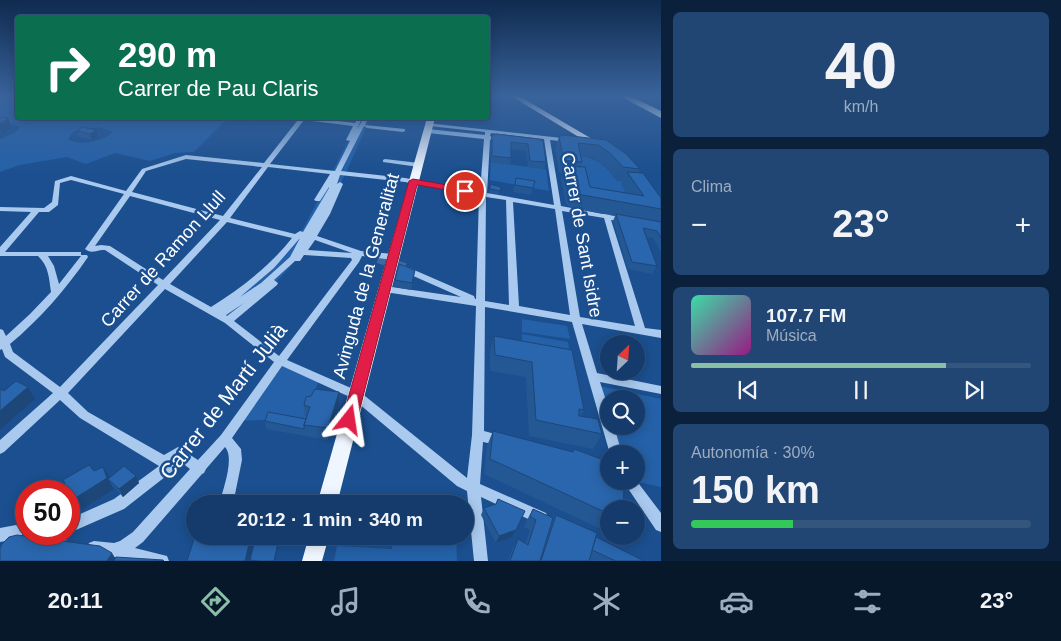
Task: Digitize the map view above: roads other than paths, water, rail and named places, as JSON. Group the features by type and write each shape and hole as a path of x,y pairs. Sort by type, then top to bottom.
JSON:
{"main road":[{"path":"556,122 595,146 607,151"},
{"name":"Avinguda de la Generalitat","path":"329,495 429,124"},
{"path":"312,561 317,545"}],"street":[{"name":"Carrer de Ramon Llull","path":"0,448 60,394 225,220 299,122"},
{"path":"309,245 328,196 361,122"},
{"path":"349,147 361,122"},
{"path":"214,314 275,276 309,245 338,173 361,122"},
{"path":"367,122 403,130"},
{"path":"429,124 488,134 595,146"},
{"path":"481,561 473,488 478,435 483,194 488,134"},
{"path":"548,141 576,148"},
{"name":"Carrer de Sant Isidre","path":"548,141 557,174 576,320 613,445"},
{"path":"200,469 178,453 164,462 84,415 9,354 2,340 55,292 144,170 181,157 192,156 413,181 631,221"},
{"path":"385,161 418,165"},
{"path":"228,321 267,291 309,245 332,203 338,173"},
{"path":"0,208 46,210 53,206 56,184 67,178 129,193 309,245 378,259"},
{"path":"509,199 514,309"},
{"path":"0,253 36,211"},
{"path":"606,216 641,331"},
{"path":"309,245 344,248 393,257"},
{"path":"309,245 340,250 344,248"},
{"path":"0,253 86,252 101,247 108,248 165,285 228,321 276,359 356,395 462,482 555,525"},
{"path":"40,254 45,258 53,272 55,292"},
{"name":"Carrer de Martí Julià","path":"114,550 124,547 138,537 225,439 356,260 354,255"},
{"path":"405,268 448,294"},
{"path":"385,289 448,294 480,303 661,334"},
{"path":"593,376 661,390"},
{"path":"335,398 356,395"},
{"path":"478,435 515,444"},
{"path":"225,439 235,449 236,460 228,495"},
{"path":"80,521 119,504 182,456"},
{"path":"636,490 661,525"},
{"path":"0,535 16,532 21,542 7,561"},
{"path":"80,544 162,561"}],"tunnel":[{"path":"378,259 399,266"},
{"path":"399,266 405,268"}]}
